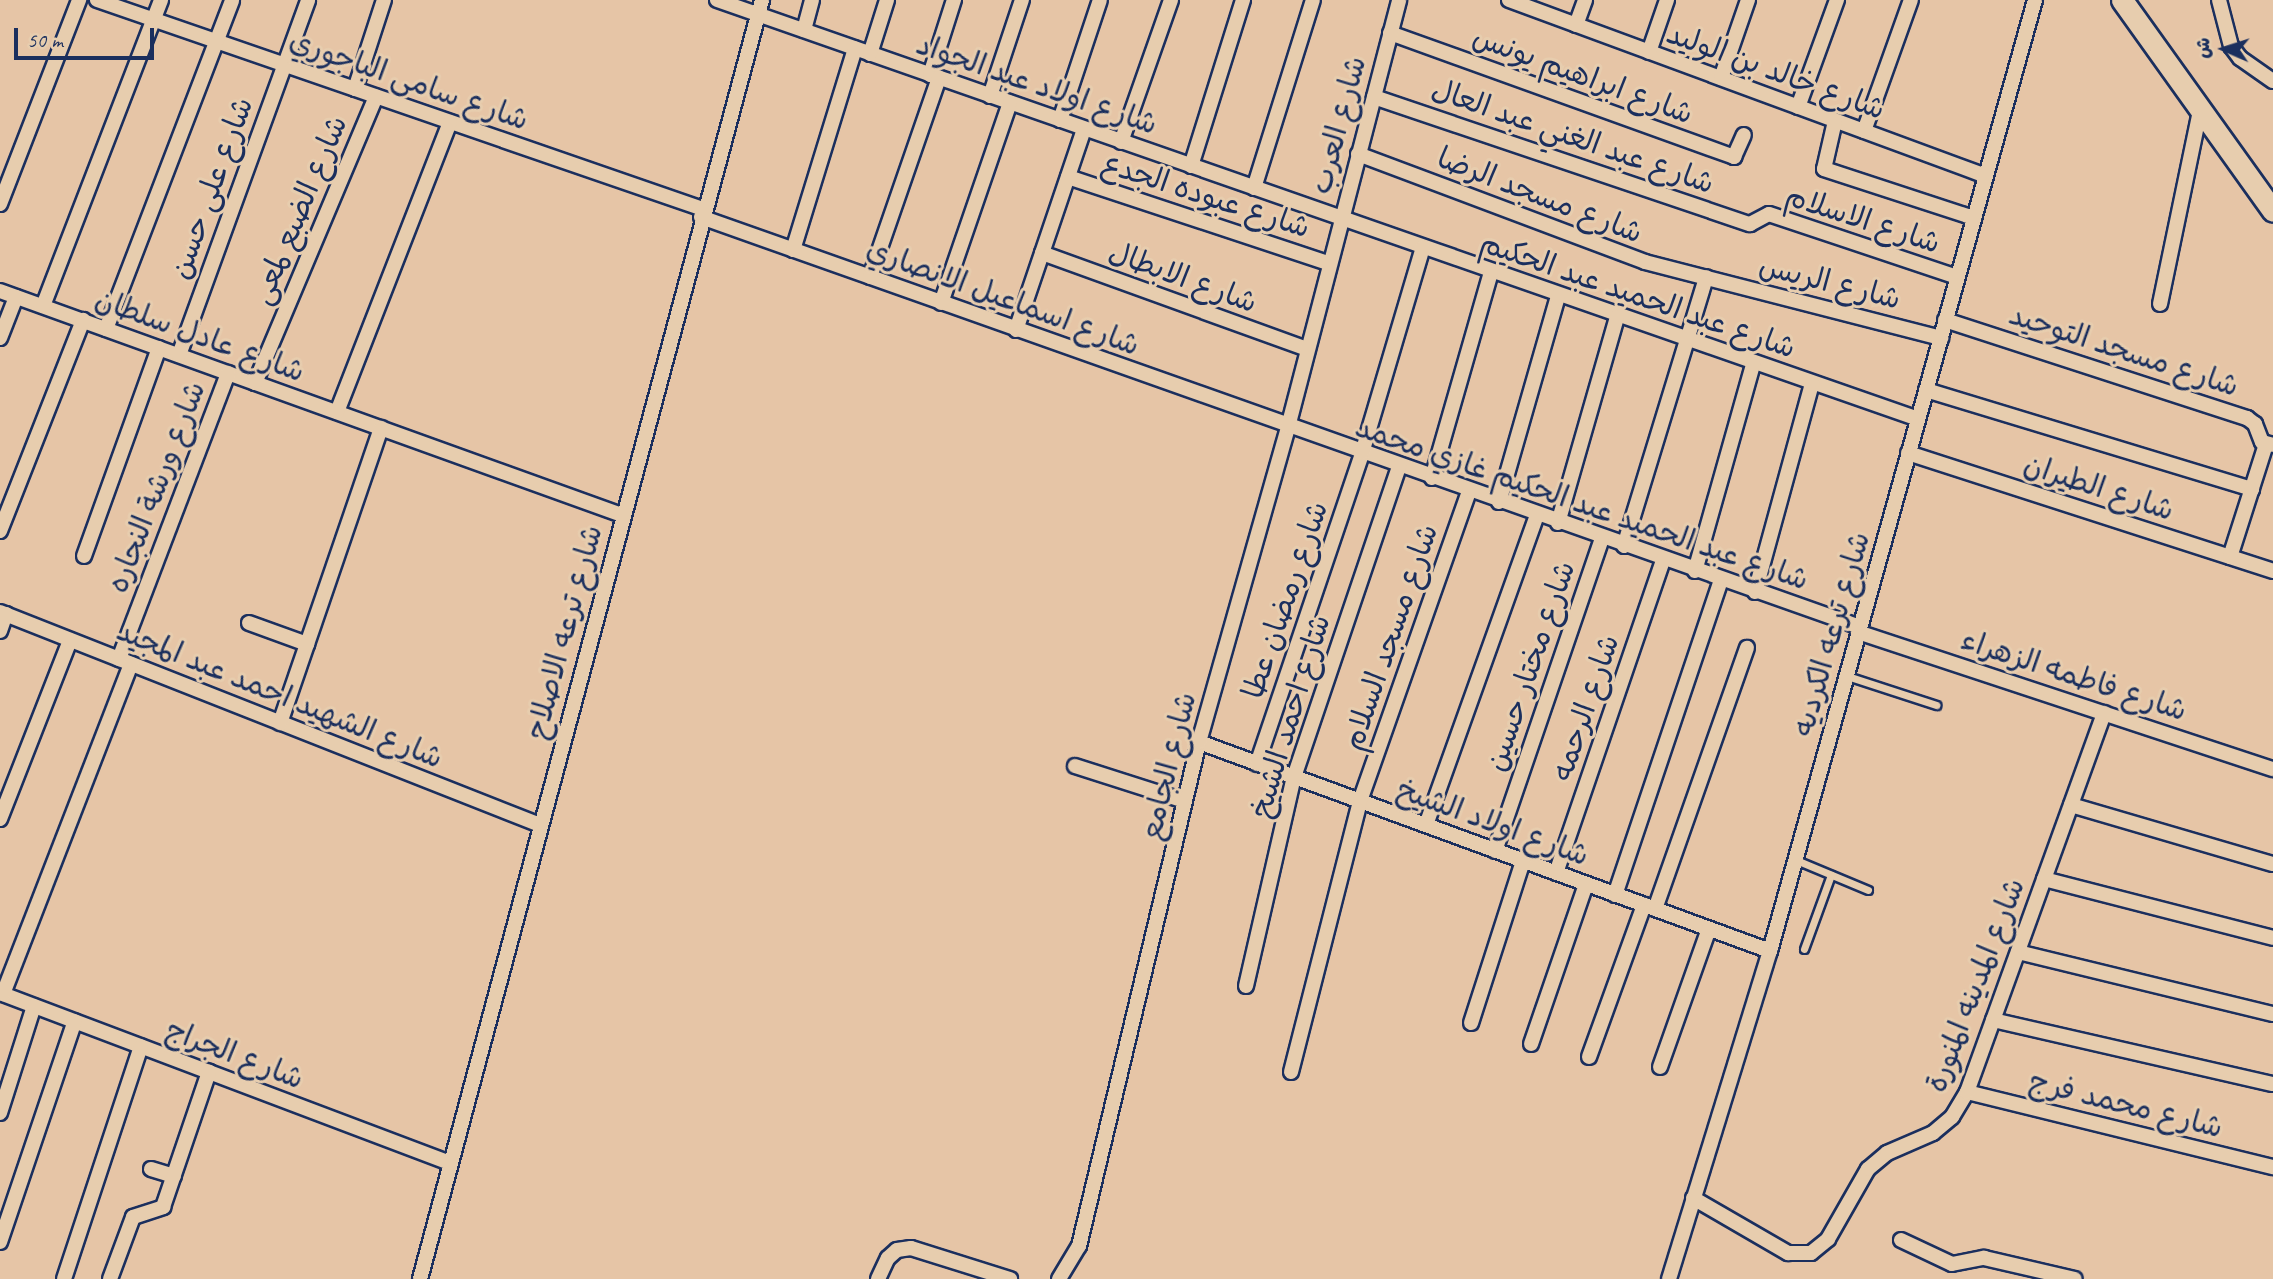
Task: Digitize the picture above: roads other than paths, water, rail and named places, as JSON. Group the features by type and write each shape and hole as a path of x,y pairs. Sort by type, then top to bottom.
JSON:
{"street":[{"path":"0,204 79,0"},
{"name":"شارع سامى الباجوري","path":"97,0 450,122 702,213"},
{"path":"43,306 161,0"},
{"path":"106,329 232,0"},
{"name":"شارع على حسن","path":"179,355 308,0"},
{"path":"355,89 384,0"},
{"name":"شارع اولاد عبد الجواد","path":"717,0 760,7 804,30 1340,219"},
{"path":"804,30 812,0"},
{"path":"870,54 887,0"},
{"path":"870,277 934,76 954,0"},
{"path":"990,96 1022,0"},
{"path":"1060,120 1100,0"},
{"path":"1121,142 1171,0"},
{"path":"1191,166 1242,0"},
{"path":"1254,188 1314,0"},
{"name":"شارع العرب","path":"1328,263 1399,0"},
{"name":"شارع خالد بن الوليد","path":"1511,0 1986,176"},
{"path":"1576,25 1584,0"},
{"path":"1649,52 1667,0"},
{"path":"1721,78 1748,0"},
{"path":"1798,107 1838,0"},
{"path":"1864,131 1911,0"},
{"name":"شارع ترعه الكرديه","path":"1669,1279 1770,951 2035,0"},
{"path":"2122,0 2273,211"},
{"path":"2220,0 2231,46 2239,58 2273,80"},
{"name":"شارع ترعه الاصلاح","path":"420,1279 702,213 760,7"},
{"name":"شارع ابراهيم يونس","path":"1390,33 1734,157 1744,135"},
{"path":"793,250 855,48"},
{"name":"شارع الضبع لمعى","path":"255,383 376,96"},
{"name":"شارع عبد الغني عبد العال","path":"1374,97 1756,223"},
{"path":"941,303 1010,103"},
{"path":"2160,304 2200,111"},
{"path":"1835,121 1821,164 1824,169 1974,218"},
{"path":"337,412 450,122"},
{"path":"1016,330 1084,129"},
{"name":"شارع مسجد الرضا","path":"1358,154 1645,262 1706,277"},
{"name":"شارع عبوده الجدع","path":"1068,177 1328,263"},
{"name":"شارع اسماعيل الانصاري","path":"702,213 793,250 1288,427"},
{"name":"شارع الاسلام","path":"1756,223 1769,214 1957,277"},
{"name":"شارع عبد الحميد عبد الحكيم","path":"1340,219 1686,342 1918,419"},
{"name":"شارع رمضان عطا","path":"1257,764 1362,453 1423,247"},
{"name":"شارع الابطال","path":"1042,253 1307,349"},
{"name":"شارع الجامع","path":"1059,1279 1079,1246 1199,742 1288,427 1328,263"},
{"path":"1432,478 1491,272"},
{"path":"1624,546 1706,277"},
{"name":"شارع الريس","path":"1706,277 1941,338"},
{"name":"شارع عادل سلطان","path":"0,291 622,515"},
{"path":"1499,502 1558,296"},
{"path":"0,338 16,297"},
{"path":"1558,523 1617,317"},
{"path":"0,531 83,320"},
{"name":"شارع مسجد التوحيد","path":"1945,320 2247,418 2270,445"},
{"path":"84,556 159,348"},
{"path":"1695,571 1753,364"},
{"name":"شارع ورشة النجاره","path":"2,994 228,373"},
{"path":"1755,592 1812,383"},
{"path":"1926,390 2252,489"},
{"name":"شارع عبد الحميد عبد الحكيم غازي محمد","path":"1288,427 1859,629"},
{"path":"279,723 382,428"},
{"path":"2230,557 2252,489 2270,445"},
{"name":"شارع الطيران","path":"1908,453 2273,571"},
{"name":"شارع احمد الشيخ","path":"1246,986 1294,777 1399,466"},
{"name":"شارع مسجد السلام","path":"1292,1072 1360,801 1469,491"},
{"path":"1426,825 1537,515"},
{"name":"شارع مختار حسين","path":"1495,851 1602,538"},
{"name":"شارع الرحمه","path":"1556,873 1663,560"},
{"path":"1615,895 1721,580"},
{"path":"0,631 3,613"},
{"name":"شارع الشهيد احمد عبد المجيد","path":"3,613 540,825"},
{"path":"249,623 306,644"},
{"name":"شارع فاطمه الزهراء","path":"1859,629 2273,769"},
{"path":"0,819 70,640"},
{"path":"1589,1057 1650,907 1747,648"},
{"name":"شارع المدينه المنورة","path":"1693,1198 1788,1253 1811,1253 1828,1239 1868,1169 1887,1153 1933,1133 1952,1117 1967,1092 2105,713"},
{"name":"شارع اولاد الشيخ","path":"1199,742 1770,951"},
{"path":"1074,766 1185,801"},
{"path":"2071,805 2273,864"},
{"path":"1471,1023 1523,861"},
{"path":"2044,879 2273,938"},
{"path":"1531,1044 1586,884"},
{"path":"1660,1067 1709,929"},
{"path":"2018,952 2273,1014"},
{"name":"شارع الجراج","path":"2,994 451,1163"},
{"path":"0,1113 34,1006"},
{"path":"1993,1020 2273,1084"},
{"path":"0,1242 75,1021"},
{"path":"64,1279 141,1046"},
{"path":"110,1279 133,1217 163,1207 209,1072"},
{"name":"شارع محمد فرج","path":"1967,1092 2273,1167"},
{"path":"151,1169 174,1176"},
{"path":"1901,1240 1952,1264 1984,1258 2074,1279"},
{"path":"878,1279 888,1258 897,1250 911,1248 1010,1279"}],"lane":[{"path":"1846,676 1937,705"},
{"path":"1795,860 1868,890"},
{"path":"1804,949 1831,875"}]}
